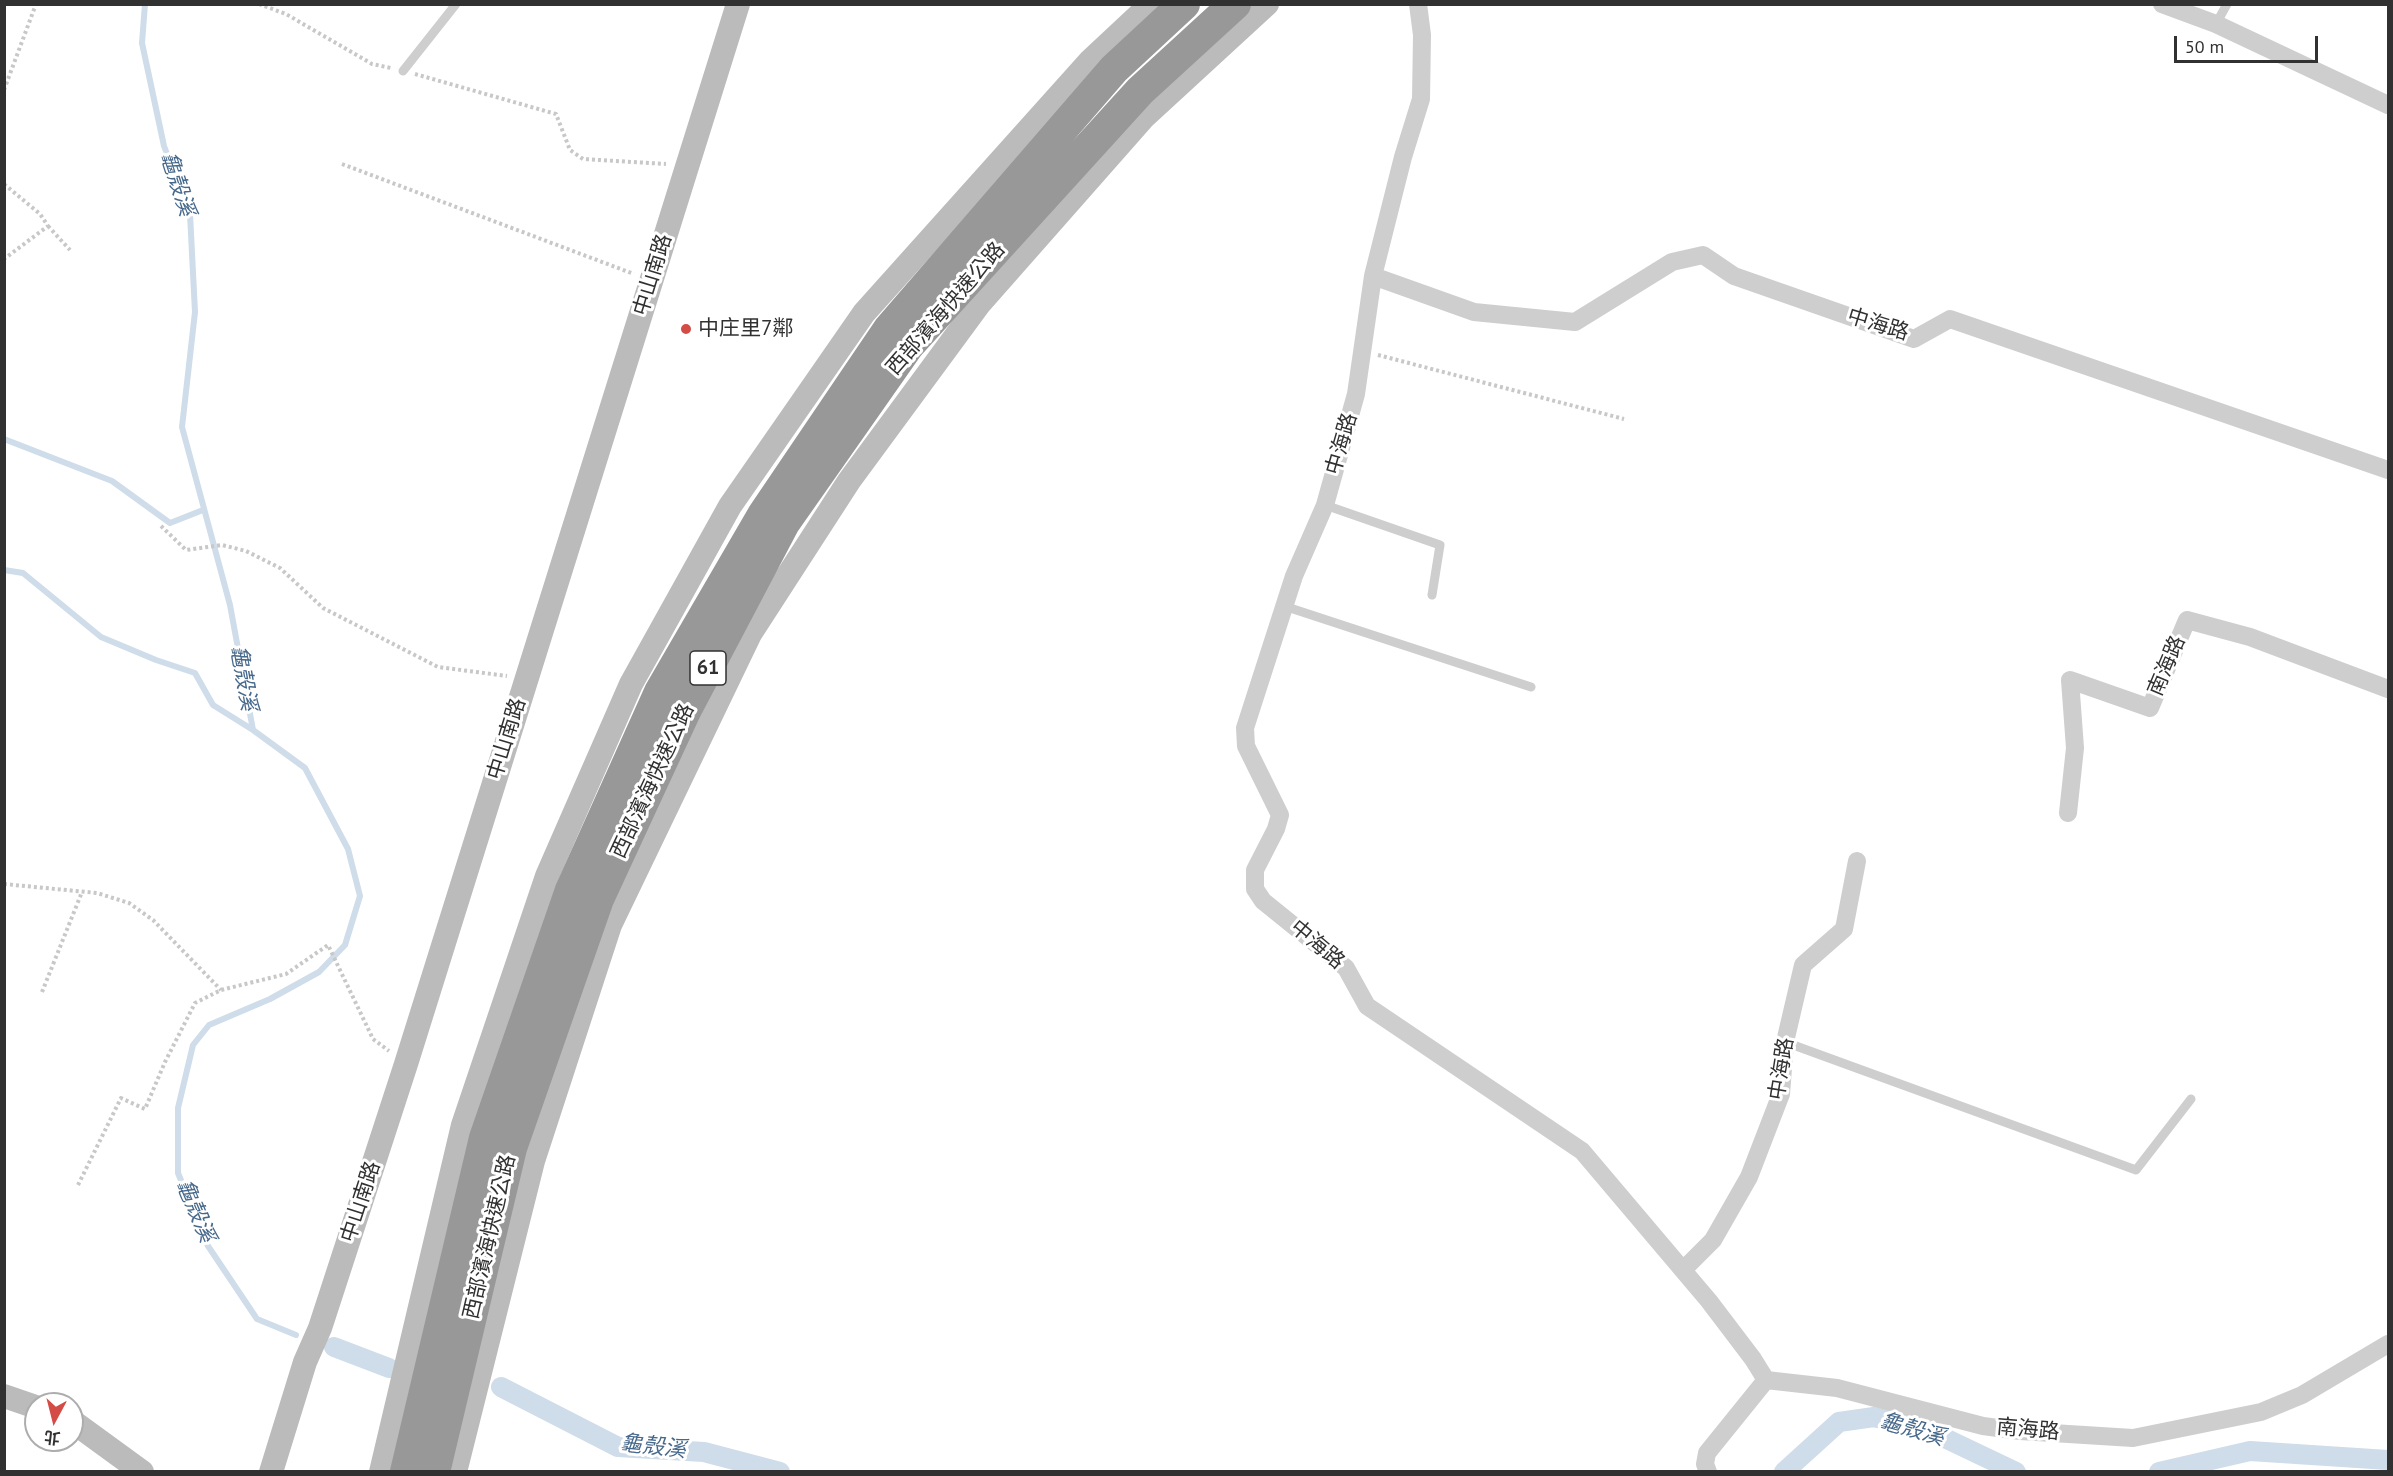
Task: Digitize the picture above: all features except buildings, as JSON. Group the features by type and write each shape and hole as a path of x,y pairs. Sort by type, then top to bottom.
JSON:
{"highway":[{"name":"西部濱海快速公路","path":"406,1472 485,1138 571,890 660,692 763,514 889,329 1114,69 1184,4"},
{"name":"西部濱海快速公路","path":"434,1472 511,1148 598,899 685,711 784,523 908,346 1140,92 1235,4"}],"street":[{"name":"中山南路","path":"271,1472 305,1362 320,1328 406,1064 738,4"},
{"path":"381,1472 463,1125 547,876 631,684 730,506 864,313 1090,61 1151,4"},
{"path":"455,1472 533,1161 610,925 750,634 849,481 980,303 1143,118 1267,4"},
{"name":"中海路","path":"1418,4 1422,35 1420,99 1373,276 1356,394 1324,506 1294,576 1245,728 1246,746 1280,815 1276,829 1255,870 1255,889 1263,901 1346,968 1367,1006 1582,1151 1683,1270 1753,1359 1766,1380"},
{"path":"2162,4 2216,24 2388,105"},
{"name":"中海路","path":"1373,276 1474,312 1575,322 1672,262 1702,255 1734,276 1914,339 1950,319 2388,470"},
{"name":"南海路","path":"2068,813 2075,748 2070,680 2150,708 2187,620 2250,637 2388,689"},
{"name":"中海路","path":"1683,1270 1713,1240 1749,1177 1781,1094 1785,1042 1803,965 1844,929 1857,861"},
{"name":"南海路","path":"1766,1380 1837,1388 1983,1426 2020,1431 2133,1438 2261,1412 2302,1395 2388,1344"},
{"path":"1708,1472 1705,1464 1707,1453 1766,1380"},
{"path":"4,1396 24,1403"},
{"path":"84,1429 142,1472"}],"lane":[{"path":"403,71 456,4"},
{"path":"2216,24 2227,4"},
{"path":"1324,506 1440,545 1432,596"},
{"path":"1284,606 1531,687"},
{"path":"1785,1042 2136,1170 2191,1099"}],"path":[{"path":"4,90 36,4"},
{"path":"259,4 286,14 372,64 556,114 570,150 583,159 687,165"},
{"path":"342,164 651,280"},
{"path":"4,184 40,214 70,250"},
{"path":"4,259 48,226"},
{"path":"1362,350 1624,419"},
{"path":"161,526 186,550 222,544 246,551 280,568 323,608 438,667 526,678"},
{"path":"4,884 97,893 129,903 153,920 221,990"},
{"path":"42,992 82,892"},
{"path":"78,1185 121,1098 145,1109 165,1062 195,1003 221,990 286,974 328,945 373,1039 406,1064"}],"waterway":[{"name":"龜殼溪","path":"145,4 142,43 164,146 190,214 195,312 182,427 230,605 253,730 305,768 348,849 360,896 345,945 319,972 270,999 209,1025 193,1045 178,1108 178,1173 208,1246 257,1319 296,1335"},
{"path":"4,439 112,481 170,523 203,510"},
{"path":"4,570 23,573 101,637 156,660 195,673 213,705 253,730"},
{"name":"龜殼溪","path":"334,1347 389,1368"},
{"name":"龜殼溪","path":"501,1387 618,1447 704,1452 780,1472"},
{"name":"龜殼溪","path":"1784,1472 1839,1422 1874,1417 1930,1431 2016,1472"},
{"name":"龜殼溪","path":"2159,1472 2250,1451 2388,1460"}],"place":[{"name":"中庄里7鄰","path":"686,329"}]}
